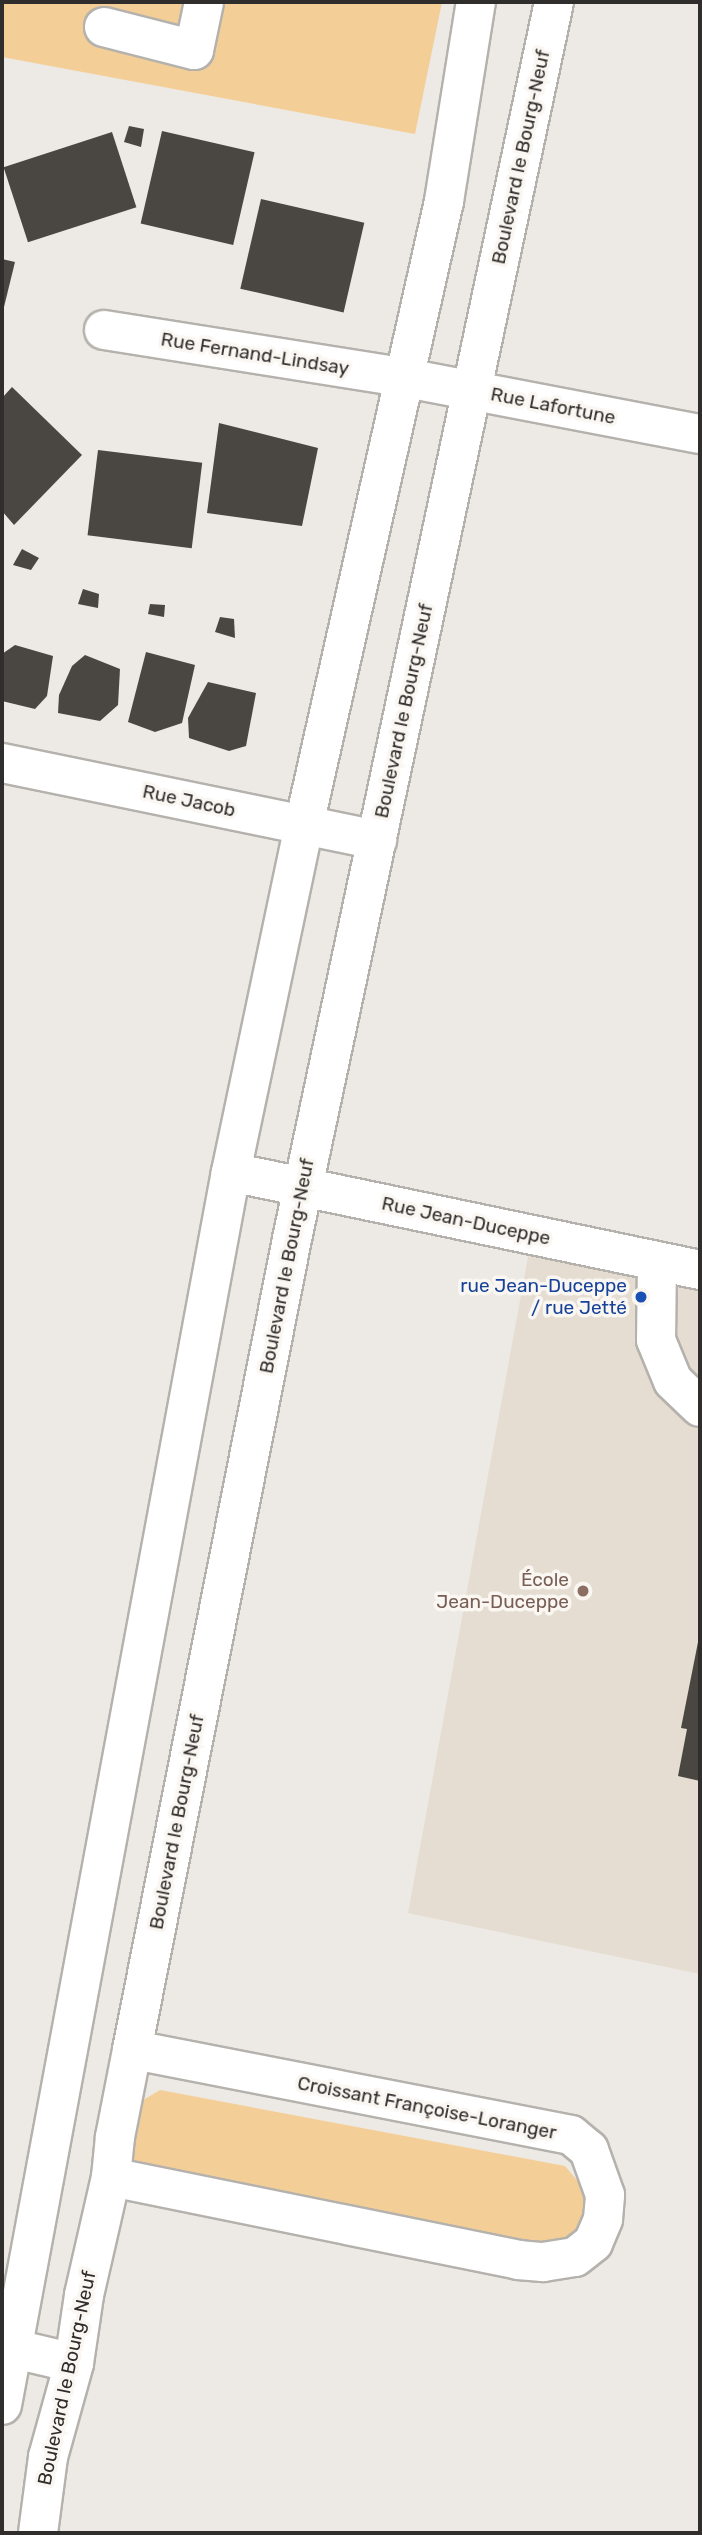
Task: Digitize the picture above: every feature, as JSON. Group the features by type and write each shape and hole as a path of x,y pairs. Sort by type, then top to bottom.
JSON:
{"street":[{"path":"104,27 194,50 204,2"},
{"path":"2,2405 6,2347 231,1172 304,825 444,201 475,2"},
{"name":"Boulevard le Bourg-Neuf","path":"38,2533 48,2457 74,2362 84,2295 111,2177 115,2137 302,1187 554,2"},
{"name":"Rue Fernand-Lindsay","path":"104,330 406,378"},
{"name":"Rue Lafortune","path":"406,378 700,433"},
{"name":"Rue Jacob","path":"2,763 377,840"},
{"name":"Rue Jean-Duceppe","path":"231,1172 700,1270"},
{"path":"657,1261 656,1340 673,1381 700,1407"},
{"name":"Croissant Françoise-Loranger","path":"111,2177 518,2260 543,2262 575,2257 593,2243 603,2219 606,2195 589,2150 571,2136 132,2050"},
{"path":"6,2347 74,2362"}],"shaded area":[{"path":"2,2 442,2 415,134 2,57"},
{"name":"École Jean-Duceppe","path":"532,1235 700,1270 700,1974 408,1913"},
{"path":"160,2090 565,2166 586,2191 586,2216 571,2237 543,2249 138,2170 125,2141 135,2105"}],"building":[{"path":"129,126 144,129 141,147 124,142"},
{"path":"162,131 255,152 233,245 141,224"},
{"path":"112,132 136,207 28,242 4,167"},
{"path":"261,199 364,223 344,312 240,289"},
{"path":"2,259 15,262 3,311 2,311"},
{"path":"12,387 82,455 14,525 2,511 2,398"},
{"path":"219,423 318,448 302,526 207,513"},
{"path":"98,450 202,463 192,548 88,535"},
{"path":"22,549 39,558 31,570 13,565"},
{"path":"83,589 99,594 98,608 78,604"},
{"path":"150,604 165,605 164,617 148,614"},
{"path":"220,617 234,619 235,638 215,632"},
{"path":"15,645 53,656 47,696 35,709 2,701 2,654"},
{"path":"146,652 195,665 182,723 155,732 128,722"},
{"path":"85,655 120,669 118,705 100,721 58,713 59,695 72,666"},
{"path":"208,682 256,693 246,746 229,751 189,738 188,718"},
{"path":"699,1637 700,1781 678,1776 687,1729 681,1728"}],"place":[{"name":"rue Jean-Duceppe / rue Jetté","path":"641,1297"},
{"name":"École Jean-Duceppe","path":"583,1591"}]}
